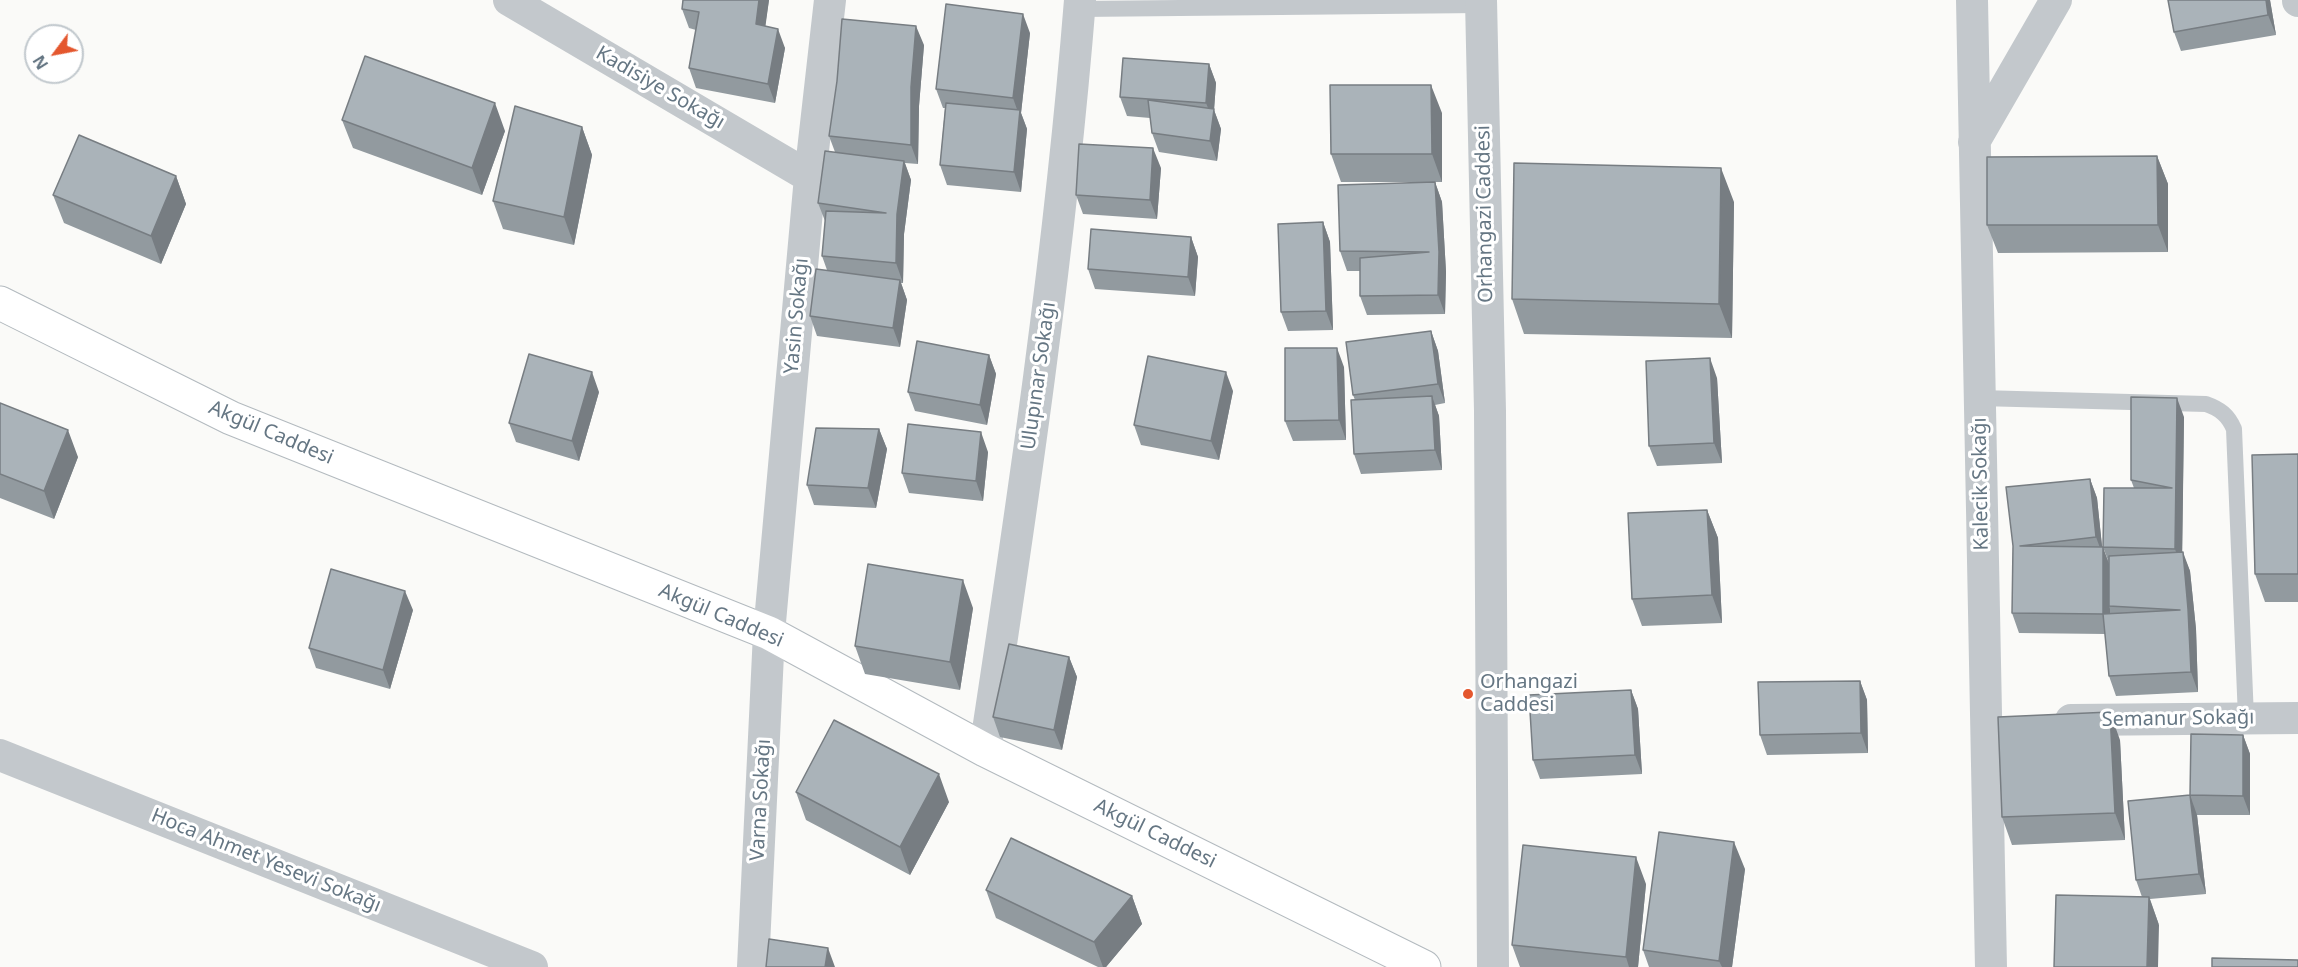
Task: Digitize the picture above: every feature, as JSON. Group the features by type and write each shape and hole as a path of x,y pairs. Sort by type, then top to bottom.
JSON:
{"street":[{"name":"Kadisiye Sokağı","path":"509,0 810,177"},
{"name":"Yasin Sokağı","path":"769,633 810,177 830,0"},
{"name":"Kalecik Sokağı","path":"1972,0 1979,398 1998,721 1991,967"},
{"path":"1974,142 2056,0"},
{"name":"Orhangazi Caddesi","path":"1481,2 1490,411 1493,967"},
{"name":"Ulupınar Sokağı","path":"985,750 1019,527 1059,220 1079,4"},
{"name":"Akgül Caddesi","path":"0,303 231,418 769,633 985,750 1425,967"},
{"name":"Varna Sokağı","path":"753,967 769,633"},
{"name":"Semanur Sokağı","path":"2045,720 2298,717"},
{"name":"Hoca Ahmet Yesevi Sokağı","path":"0,755 532,967"}],"lane":[{"path":"1079,4 1481,2"},
{"path":"1979,398 2206,404 2215,407 2230,419 2234,429 2246,718"}],"building":[{"path":"683,0 759,0 756,24 778,29 768,84 689,68 699,12 682,9"},
{"path":"2168,0 2266,0 2268,15 2174,32"},
{"path":"946,4 1023,14 1013,98 936,89"},
{"path":"842,19 916,26 911,87 911,145 829,136 837,81"},
{"path":"365,56 495,103 472,168 342,120"},
{"path":"1123,58 1209,64 1206,103 1120,97"},
{"path":"1330,85 1431,85 1432,154 1331,154"},
{"path":"1148,100 1214,109 1210,141 1152,133"},
{"path":"946,103 1020,110 1014,172 940,165"},
{"path":"515,106 582,127 564,217 493,201"},
{"path":"79,135 176,176 151,236 53,195"},
{"path":"1079,144 1153,148 1150,200 1076,195"},
{"path":"825,151 904,161 897,214 896,263 822,256 826,211 886,213 818,203"},
{"path":"2157,156 2158,225 1987,225 1987,157"},
{"path":"1514,163 1721,168 1719,304 1512,299"},
{"path":"1435,182 1439,252 1438,295 1360,296 1360,258 1429,252 1340,251 1338,185"},
{"path":"1323,222 1326,311 1281,312 1278,224"},
{"path":"1091,229 1191,237 1188,277 1088,269"},
{"path":"816,269 900,280 893,328 810,316"},
{"path":"1431,331 1438,384 1353,395 1346,342"},
{"path":"917,341 989,355 980,405 908,392"},
{"path":"1285,348 1337,348 1339,420 1285,421"},
{"path":"529,354 592,372 572,441 509,423"},
{"path":"1148,356 1226,372 1211,441 1134,425"},
{"path":"1710,358 1714,443 1649,446 1646,361"},
{"path":"1432,396 1435,450 1354,454 1351,400"},
{"path":"2131,397 2177,398 2175,549 2103,547 2104,488 2172,488 2131,480"},
{"path":"0,403 68,430 44,491 0,474"},
{"path":"908,424 981,432 976,481 902,473"},
{"path":"816,428 879,429 868,488 807,485"},
{"path":"2298,454 2298,574 2255,574 2252,455"},
{"path":"2090,479 2096,537 2020,546 2103,547 2103,614 2012,613 2013,546 2006,487"},
{"path":"1707,510 1712,595 1632,599 1628,513"},
{"path":"2183,552 2191,672 2109,676 2103,614 2180,610 2109,606 2109,556"},
{"path":"868,564 963,580 950,662 855,646"},
{"path":"331,569 405,591 383,670 309,648"},
{"path":"1009,644 1069,657 1054,730 993,717"},
{"path":"1860,681 1861,733 1760,735 1758,682"},
{"path":"1631,690 1635,755 1533,760 1529,695"},
{"path":"2110,712 2115,813 2002,817 1998,717"},
{"path":"834,720 939,774 900,847 796,792"},
{"path":"2191,734 2243,735 2243,796 2190,795"},
{"path":"2190,795 2199,874 2136,880 2128,801"},
{"path":"1659,832 1734,842 1719,961 1643,950"},
{"path":"1011,838 1132,896 1094,942 986,890"},
{"path":"1523,845 1636,857 1626,957 1512,945"},
{"path":"2056,895 2149,897 2147,967 2054,967"},
{"path":"769,939 828,948 825,967 766,967"},
{"path":"2212,958 2298,960 2298,967 2212,967"}],"place":[{"name":"Orhangazi Caddesi","path":"1468,694"}]}
